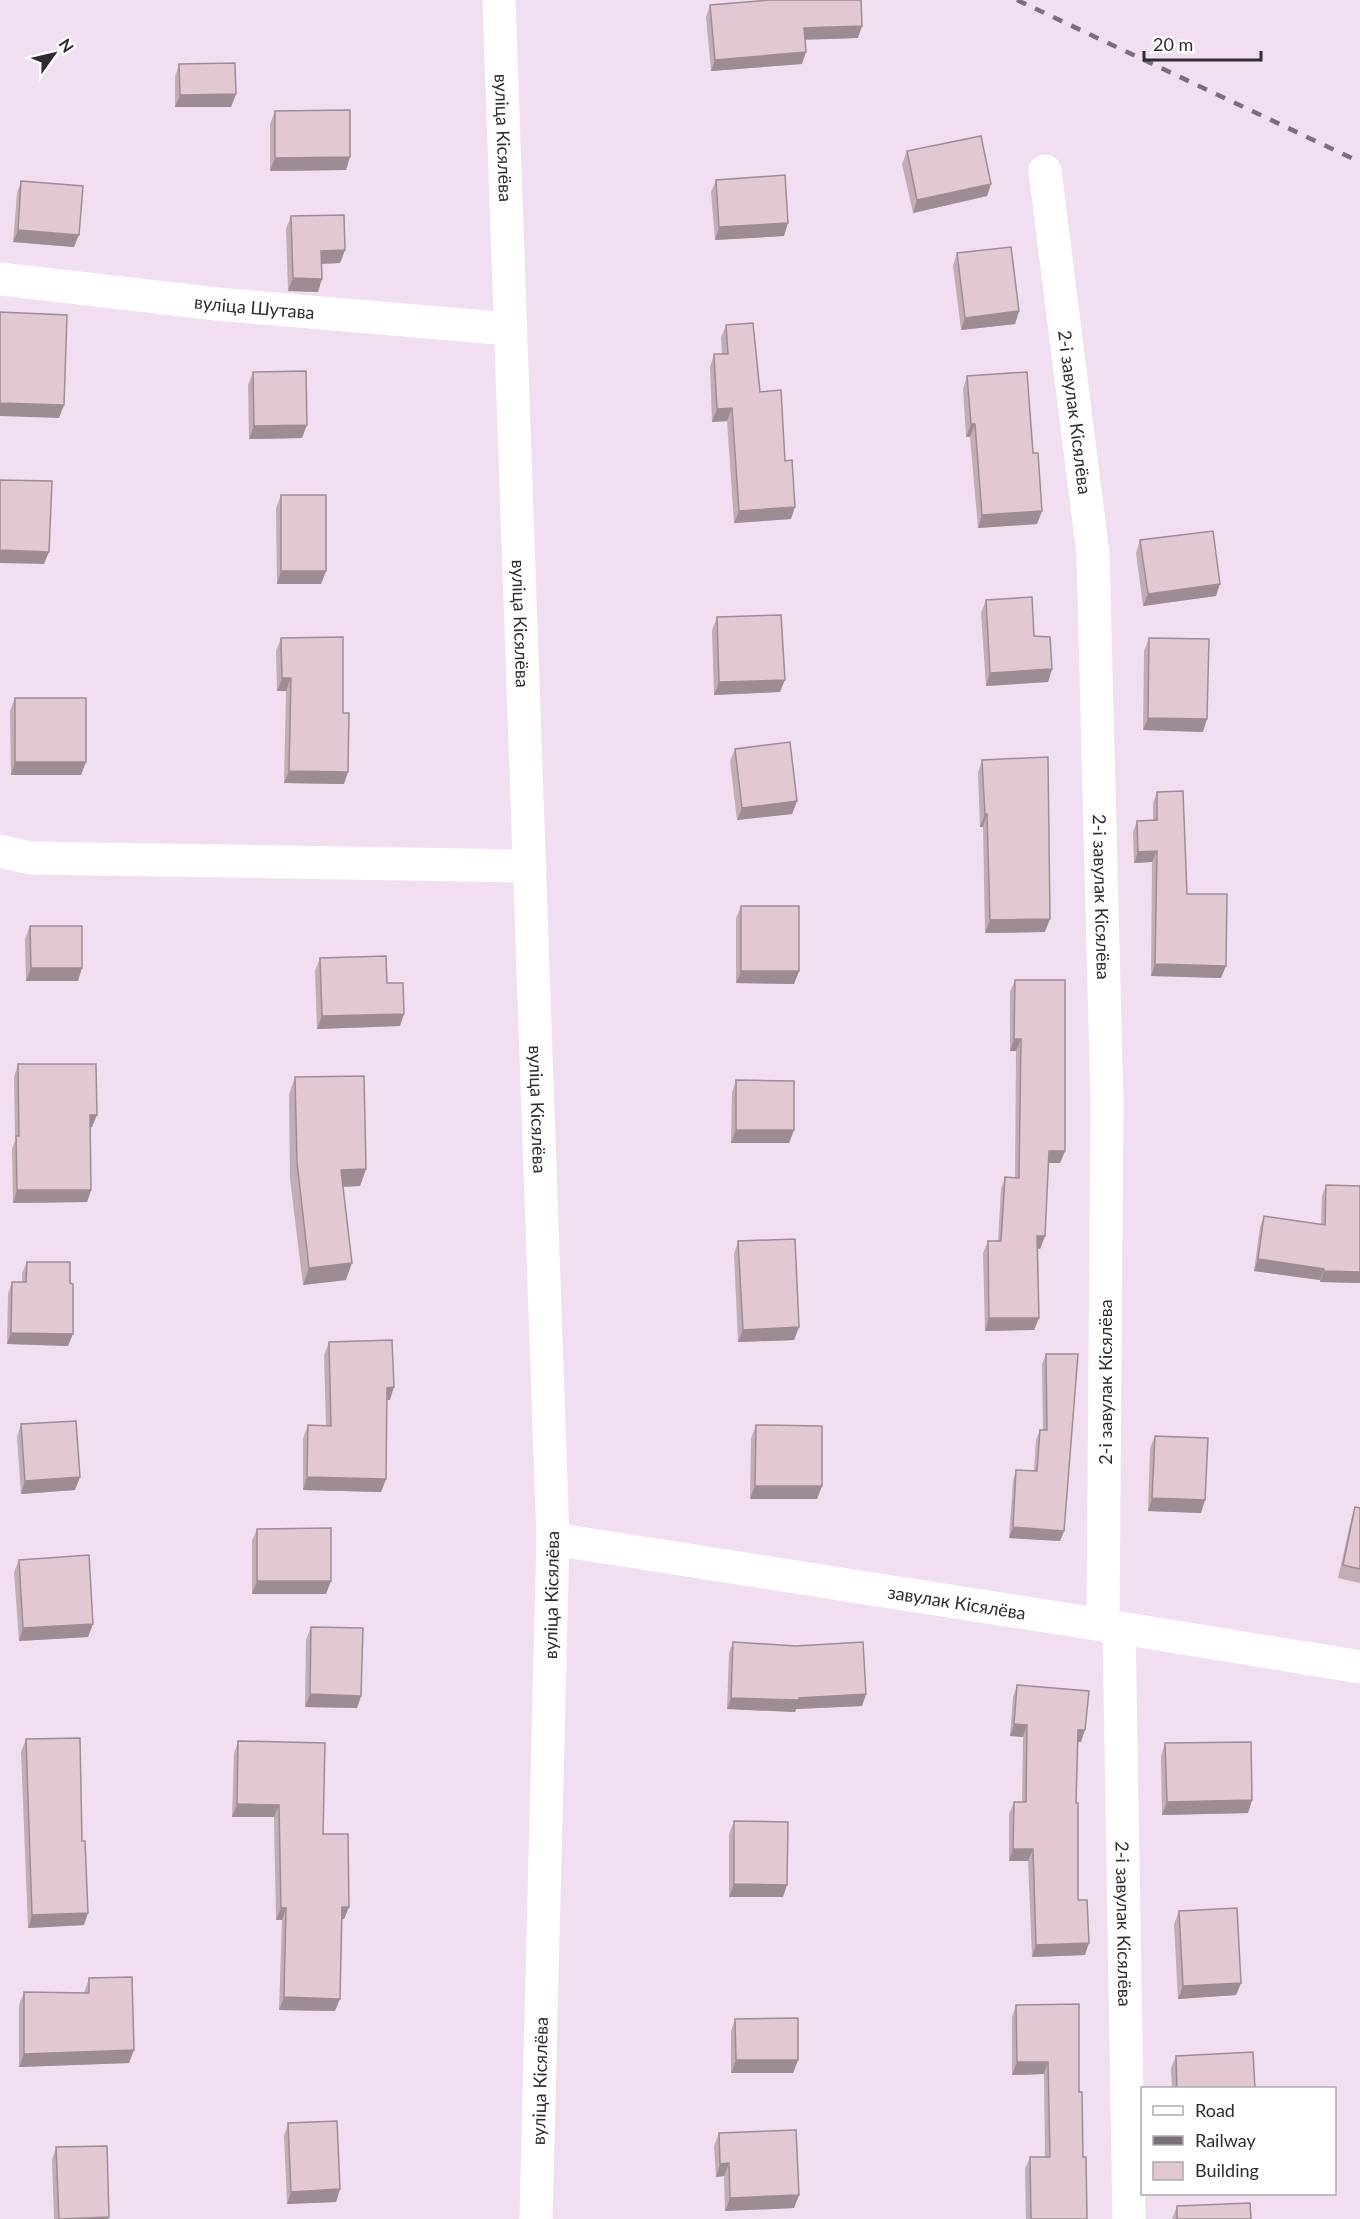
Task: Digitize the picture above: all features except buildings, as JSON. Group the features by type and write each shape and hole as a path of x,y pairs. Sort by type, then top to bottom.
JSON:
{"street":[{"name":"вуліца Кісялёва","path":"499,0 553,1539 536,2219"},
{"name":"2-і завулак Кісялёва","path":"1045,171 1093,554 1107,1103 1111,1626 1129,2219"},
{"name":"вуліца Шутава","path":"0,279 217,304 510,329"},
{"path":"0,851 30,858 530,866"},
{"name":"завулак Кісялёва","path":"553,1539 1360,1667"}],"railway":[{"path":"1017,0 1360,162"}]}
